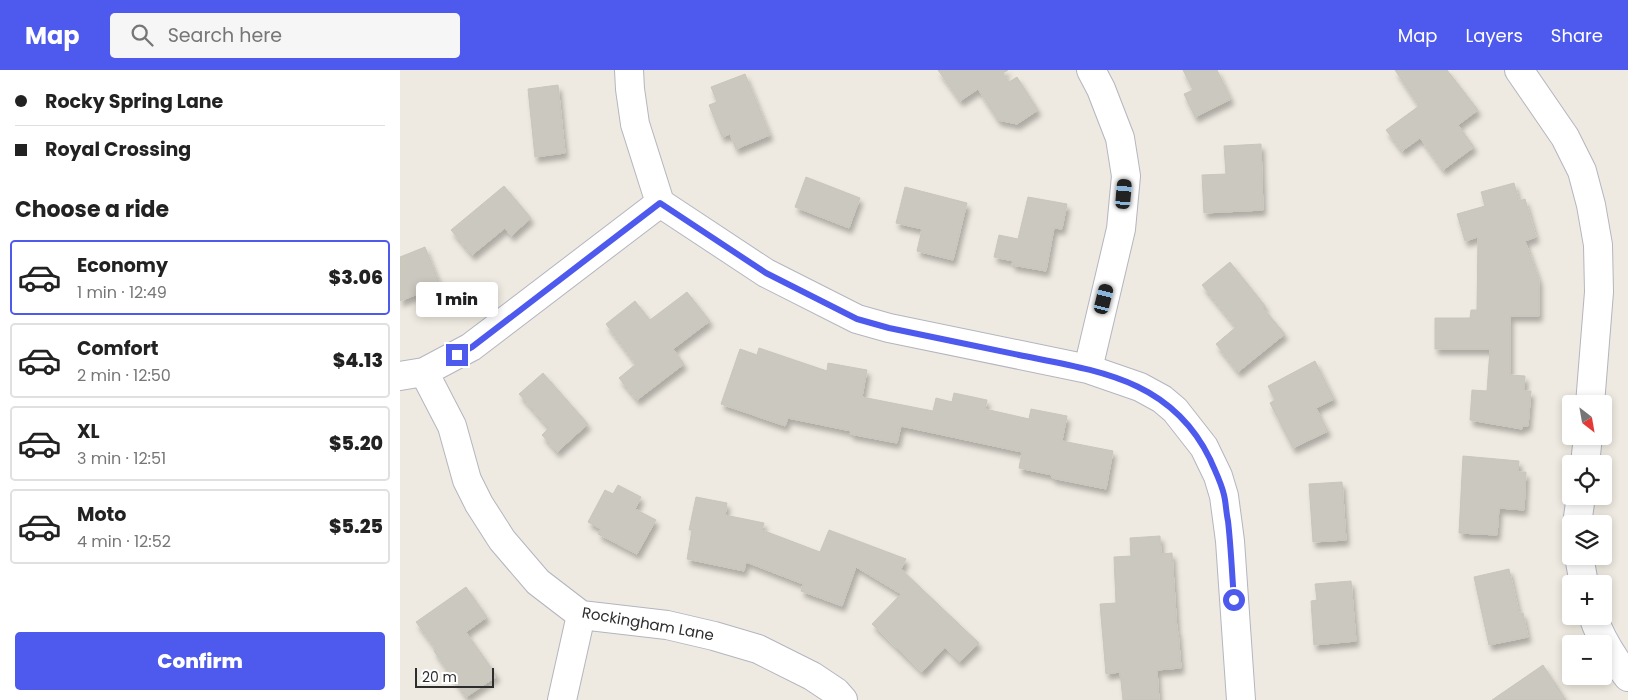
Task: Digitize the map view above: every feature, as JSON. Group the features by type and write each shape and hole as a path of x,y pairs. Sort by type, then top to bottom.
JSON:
{"street":[{"path":"629,70 635,124 660,203 766,273 857,319 889,328 1088,369 1140,387 1162,399 1175,410 1204,447 1218,476 1224,496 1230,541 1241,700"},
{"path":"1088,369 1121,229 1126,176 1120,138 1101,89 1091,70"},
{"path":"1519,70 1565,138 1582,171 1591,205 1598,245 1599,292 1591,395"},
{"path":"412,374 472,347 660,203"},
{"name":"Rockingham Lane","path":"412,374 452,426 467,480 479,504 502,540 538,582 581,615 667,626 714,636 758,649 812,676 836,692 843,700"},
{"path":"562,700 581,615"},
{"path":"1596,625 1600,637 1628,677"}],"building":[{"path":"938,70 1008,70 1003,73 1009,82 1017,77 1038,110 1017,124 998,120 978,89 960,101"},
{"path":"1183,70 1217,70 1231,99 1195,117 1184,94 1193,90"},
{"path":"1395,70 1447,70 1478,110 1458,125 1474,147 1443,170 1420,138 1402,151 1386,130 1419,106"},
{"path":"745,74 770,135 736,149 730,134 722,137 709,105 717,102 711,87"},
{"path":"558,85 565,153 535,157 528,89"},
{"path":"1261,144 1263,210 1204,213 1202,175 1226,174 1224,146"},
{"path":"806,177 860,198 849,228 795,207"},
{"path":"1514,183 1519,201 1525,199 1536,237 1525,241 1539,280 1539,316 1510,316 1510,375 1525,376 1524,391 1531,391 1528,426 1522,426 1522,429 1470,420 1472,390 1487,391 1490,349 1435,349 1435,318 1470,318 1471,310 1477,310 1478,237 1465,241 1457,214 1485,206 1481,192"},
{"path":"504,186 531,218 511,236 505,228 472,255 451,230"},
{"path":"905,187 967,203 953,260 917,251 922,229 896,223"},
{"path":"1028,197 1067,204 1062,229 1054,228 1046,271 1012,265 1013,261 994,257 999,235 1018,239"},
{"path":"425,247 440,285 400,301 400,257"},
{"path":"1230,262 1266,307 1263,308 1285,334 1238,372 1216,344 1236,327 1202,285"},
{"path":"687,292 710,321 673,349 684,364 637,400 619,378 636,364 606,324 635,301 650,320"},
{"path":"759,348 827,371 828,363 867,370 862,397 933,411 936,398 952,402 954,393 987,400 985,409 1029,419 1031,409 1067,416 1062,441 1113,451 1106,489 1052,478 1052,475 1019,468 1022,452 901,426 897,443 850,434 851,431 788,418 785,426 721,404 740,349 757,355"},
{"path":"1315,361 1334,399 1316,408 1328,431 1293,448 1270,403 1275,400 1268,386"},
{"path":"543,373 588,424 557,452 542,435 549,428 519,394"},
{"path":"1463,456 1519,461 1518,472 1526,472 1524,510 1499,508 1497,535 1459,533"},
{"path":"1342,482 1346,540 1313,542 1309,484"},
{"path":"618,485 641,497 635,509 656,520 637,554 598,534 601,529 588,522 605,490 613,494"},
{"path":"696,497 727,503 725,515 764,523 762,530 820,552 829,530 906,559 901,569 979,643 959,662 945,647 922,672 872,624 901,594 856,567 842,606 801,591 803,584 746,562 744,571 687,559 692,530 689,530"},
{"path":"1160,536 1161,554 1172,553 1181,668 1157,670 1159,700 1123,700 1120,672 1106,674 1100,604 1116,603 1114,557 1131,556 1130,538"},
{"path":"1509,569 1519,613 1523,613 1528,637 1489,645 1474,577"},
{"path":"1351,581 1356,641 1314,645 1311,601 1317,600 1315,584"},
{"path":"466,587 487,617 466,632 497,676 466,697 434,651 436,649 416,622"},
{"path":"1543,665 1566,700 1492,700"}],"route":[{"path":"457,355 472,347 660,203 766,273 814,299 857,319 889,328 1088,369 1140,387 1162,399 1175,410 1192,430 1204,447 1218,476 1224,496 1230,541 1234,600"}]}
